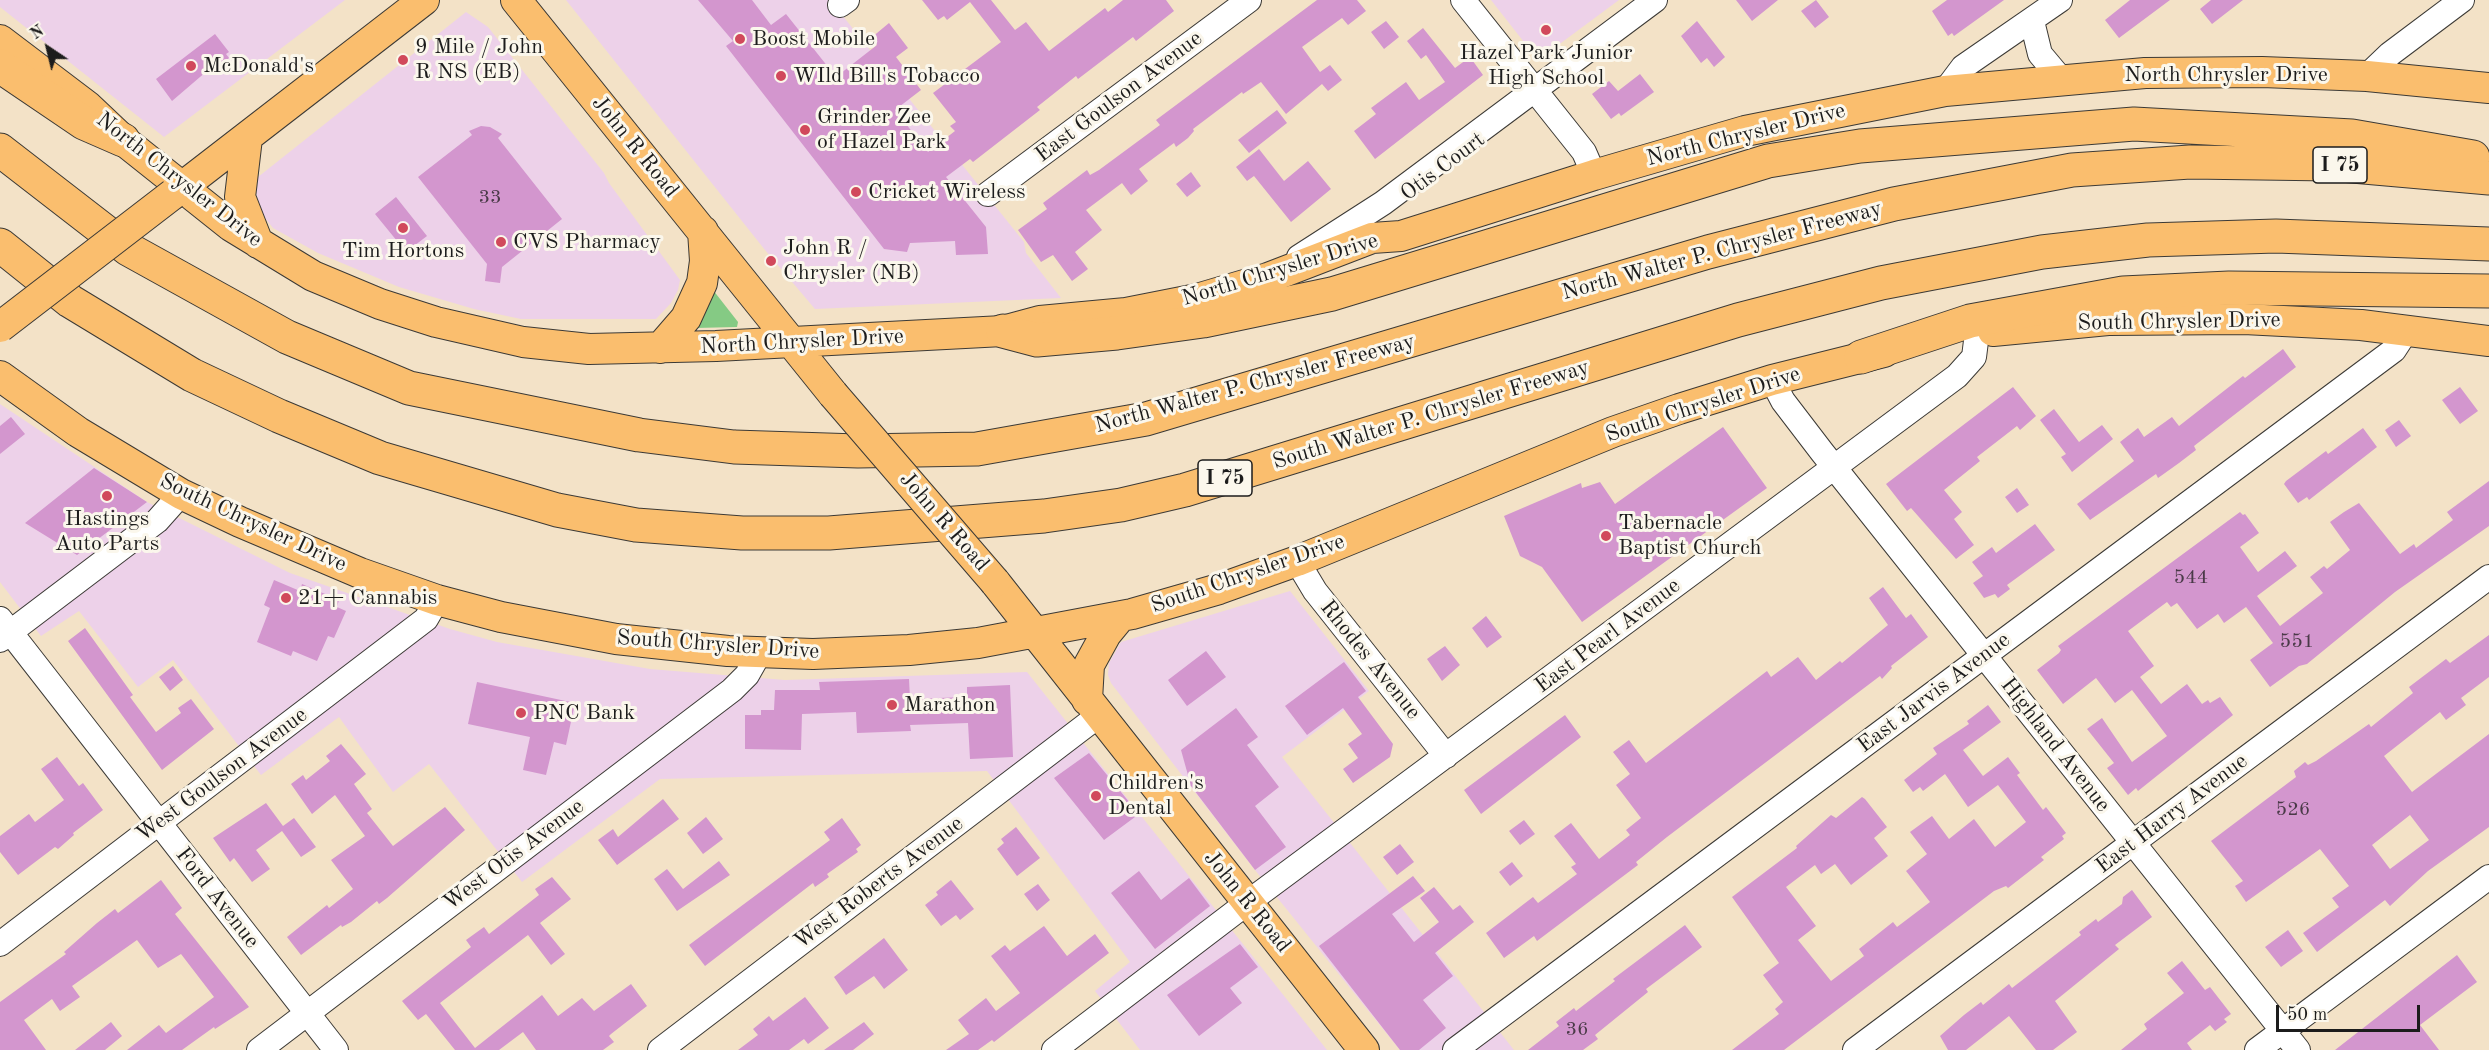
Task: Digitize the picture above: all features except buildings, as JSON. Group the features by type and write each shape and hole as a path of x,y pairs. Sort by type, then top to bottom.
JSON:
{"highway":[{"path":"0,66 84,123 123,140"},
{"path":"1003,332 1037,340 1117,333 1203,321 1332,294 1768,161 1860,146 2134,124 2352,136 2489,161"},
{"name":"North Walter P. Chrysler Freeway","path":"0,150 128,249 287,337 409,387 639,435 734,447 858,451 977,449 1146,419 1708,252 1894,204 2072,170 2190,162 2330,164 2489,178"},
{"name":"South Walter P. Chrysler Freeway","path":"0,245 70,301 192,375 279,416 380,458 557,510 636,525 775,533 829,533 1044,516 1121,505 1185,490 1738,320 1881,283 2042,252 2148,240 2276,236 2489,244"},
{"path":"1861,357 1970,321 2123,294 2229,288 2489,291"}],"main road":[{"path":"0,327 424,0"},
{"name":"John R Road","path":"516,0 833,394 1036,632 1093,708 1364,1050"},
{"name":"North Chrysler Drive","path":"0,40 87,106 179,191 313,276 380,304 436,322 494,337 589,349 660,348 1003,332 1040,321 1126,313 1197,298 1268,278 1387,237 1745,131 1945,91 2061,79 2239,72 2367,76 2489,88"},
{"path":"247,138 240,197 258,243"},
{"path":"660,348 686,318 702,283 705,261 703,231"},
{"name":"South Chrysler Drive","path":"0,376 86,437 181,494 360,573 437,600 578,633 657,644 813,654 909,650 978,643 1120,617 1219,589 1297,561 1613,432 1772,380 1861,357 1977,333 2108,320 2244,319 2407,330 2489,341"},
{"path":"1093,708 1089,665 1106,634 1120,617"}],"street":[{"name":"East Goulson Avenue","path":"988,194 1249,0"},
{"path":"1463,0 1584,152 1594,175"},
{"path":"1254,282 1271,275 1383,203 1655,0"},
{"path":"1945,91 1963,67 2014,29 2032,21 2060,0"},
{"path":"2367,76 2390,54 2462,0"},
{"path":"2032,21 2040,54 2061,79"},
{"name":"Otis Court","path":"1387,237 1381,233 1378,218 1524,107 1534,89"},
{"path":"1330,237 1350,234 1387,237"},
{"name":"East Jarvis Avenue","path":"1455,1050 2394,350 2407,330"},
{"name":"East Pearl Avenue","path":"1054,1050 1247,903 1956,376 1974,357 1977,333"},
{"name":"Highland Avenue","path":"1772,380 1784,401 1835,468 2298,1050"},
{"path":"3,630 157,521 181,494"},
{"name":"Rhodes Avenue","path":"1297,561 1315,591 1446,756"},
{"name":"East Harry Avenue","path":"1854,1050 2489,577"},
{"name":"West Goulson Avenue","path":"0,944 426,619 437,600"},
{"name":"Ford Avenue","path":"3,630 159,823 336,1050"},
{"name":"West Otis Avenue","path":"259,1050 732,690 747,675 760,652"},
{"name":"West Roberts Avenue","path":"660,1050 1093,708"},
{"path":"2257,1050 2489,877"}],"shaded area":[{"path":"0,0 345,0 164,137 0,7"},
{"path":"566,0 830,0 1024,242 1026,253 1061,298 815,309 765,250"},
{"name":"Hazel Park Junior High School","path":"1491,0 1619,0 1538,60"},
{"path":"466,12 488,27 604,173 680,280 671,303 656,319 521,319 474,309 399,287 318,253 273,228 262,214 256,193 258,177"},
{"path":"0,404 147,502 290,573 450,629 497,642 650,669 785,680 1027,672 1327,1050 1140,1050 1095,991 1130,962 987,771 660,779 522,882 429,764 393,792 339,717 261,775 173,660 138,687 79,611 41,636 0,582"},
{"path":"1290,591 1369,691 1282,757 1514,1050 1400,1050 1255,870 1111,683 1108,675 1109,663 1121,642"}],"green space":[{"path":"713,290 738,322 737,327 695,328"}],"place":[{"name":"Hazel Park Junior High School","path":"1546,30"},
{"name":"Boost Mobile","path":"740,39"},
{"name":"9 Mile / John R NS (EB)","path":"403,60"},
{"name":"McDonald's","path":"191,66"},
{"name":"WIld Bill's Tobacco","path":"781,76"},
{"name":"Grinder Zee of Hazel Park","path":"805,130"},
{"name":"Cricket Wireless","path":"856,192"},
{"name":"Tim Hortons","path":"403,228"},
{"name":"CVS Pharmacy","path":"501,242"},
{"name":"John R / Chrysler (NB)","path":"771,261"},
{"name":"Hastings Auto Parts","path":"107,496"},
{"name":"Tabernacle Baptist Church","path":"1606,536"},
{"name":"21+ Cannabis","path":"286,598"},
{"name":"Marathon","path":"892,705"},
{"name":"PNC Bank","path":"521,713"},
{"name":"Children's Dental","path":"1096,796"}]}
